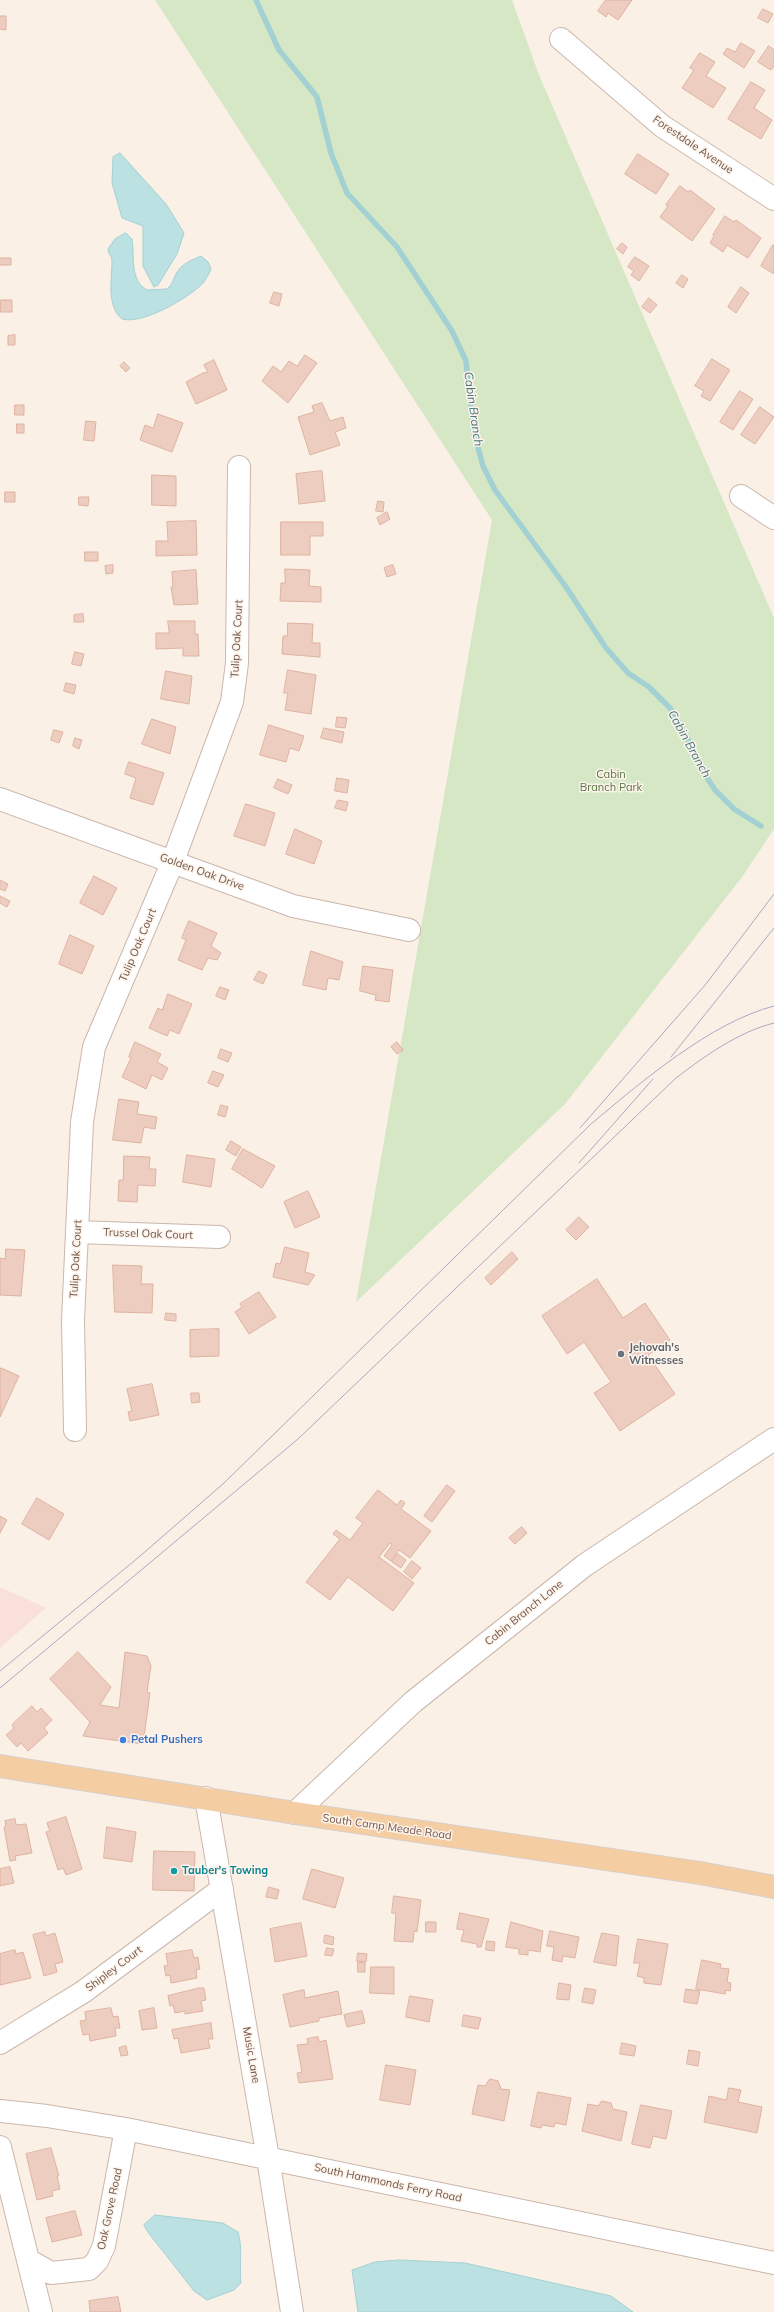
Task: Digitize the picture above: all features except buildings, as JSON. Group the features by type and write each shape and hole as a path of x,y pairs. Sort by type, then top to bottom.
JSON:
{"main road":[{"name":"South Camp Meade Road","path":"0,1766 295,1813 668,1868 774,1887"}],"street":[{"name":"Forestdale Avenue","path":"561,39 662,126 774,199"},
{"name":"Tulip Oak Court","path":"75,1430 73,1320 82,1122 94,1047 173,861 232,702 237,662 239,467"},
{"path":"741,496 774,518"},
{"name":"Golden Oak Drive","path":"0,800 173,861 293,906 409,930"},
{"name":"Trussel Oak Court","path":"77,1232 219,1237"},
{"name":"Cabin Branch Lane","path":"295,1813 413,1702 585,1565 774,1439"},
{"name":"Music Lane","path":"206,1798 268,2158 292,2312"},
{"name":"Shipley Court","path":"0,2043 83,1992 222,1888"},
{"name":"South Hammonds Ferry Road","path":"0,2111 47,2116 126,2129 774,2263"},
{"name":"Oak Grove Road","path":"28,2260 51,2273 89,2269 97,2261 104,2246 126,2129"},
{"path":"0,2147 41,2312"}],"shaded area":[{"path":"0,1587 46,1608 0,1648"}],"green space":[{"name":"Cabin Branch Park","path":"155,0 512,0 539,75 774,618 774,829 742,877 565,1104 356,1302 492,520"}],"water":[{"path":"120,153 166,204 184,233 177,254 158,285 154,287 143,266 143,226 122,218 112,183 113,157"},
{"path":"126,233 132,239 134,267 137,280 141,286 147,290 167,289 182,266 201,256 208,262 211,269 203,283 176,303 141,318 131,320 122,319 114,307 112,299 112,261 108,249 115,239"},
{"path":"155,2215 223,2223 238,2232 240,2244 241,2283 234,2290 207,2300 194,2291 147,2231 144,2225"},
{"path":"400,2260 465,2263 611,2296 633,2312 358,2312 352,2270 375,2262"}],"waterway":[{"name":"Cabin Branch","path":"256,0 279,50 317,97 331,153 347,193 397,247 452,331 466,361 473,429 483,466 495,490 566,587 606,648 628,673 649,687 670,708 687,737 698,764 715,790 734,809 761,826"}],"tram line":[{"path":"580,1128 706,984 774,894"},
{"path":"671,1057 774,928"},
{"path":"0,1671 139,1557 224,1483 591,1124 654,1073 701,1040 726,1025 750,1014 774,1006"},
{"path":"0,1688 298,1439 676,1078 698,1061 722,1046 748,1032 774,1023"},
{"path":"579,1163 653,1079"}],"place":[{"name":"Jehovah's Witnesses","path":"621,1354"},
{"name":"Petal Pushers","path":"123,1740"},
{"name":"Tauber's Towing","path":"174,1871"}]}
